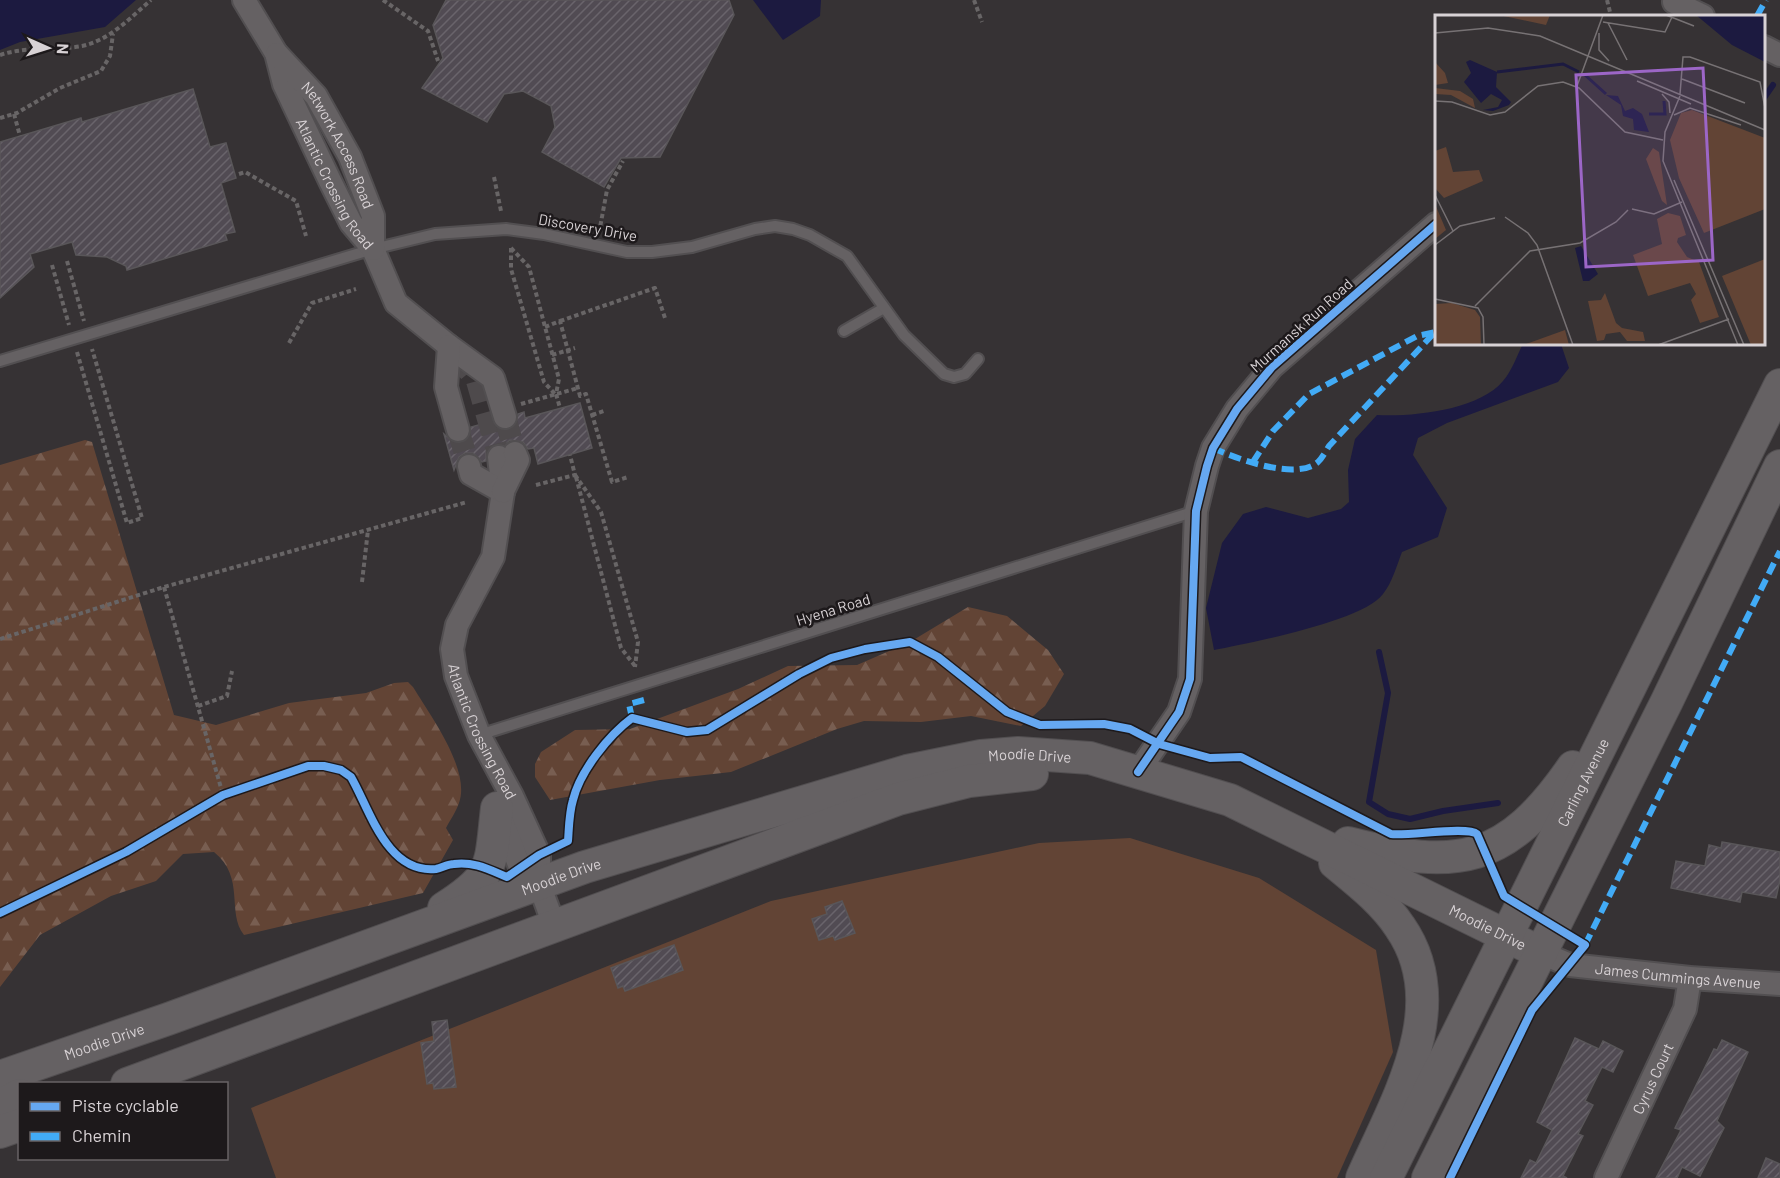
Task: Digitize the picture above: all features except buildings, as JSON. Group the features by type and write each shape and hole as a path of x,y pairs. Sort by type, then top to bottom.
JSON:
{"main road":[{"name":"Carling Avenue","path":"1386,1178 1780,384"},
{"path":"1428,1178 1780,466"},
{"path":"1761,504 1780,475"},
{"path":"1294,830 1420,858 1447,858 1495,845 1531,821 1556,791 1643,658"},
{"name":"Moodie Drive","path":"0,1077 539,884 844,789 938,763 1018,753 1090,758 1221,797 1294,830 1541,953"},
{"name":"Moodie Drive","path":"130,1082 872,808 925,791 1006,775 1138,772"},
{"path":"408,932 471,891 489,869 497,808"},
{"path":"1294,830 1384,906 1411,945 1418,969 1422,1017 1414,1059 1362,1178"},
{"path":"39,1082 101,1042"},
{"path":"0,1106 18,1096"},
{"path":"0,1132 18,1126"}],"street":[{"name":"Atlantic Crossing Road","path":"244,0 276,53 284,84 351,223 374,249 396,303 493,378 509,411"},
{"path":"1670,6 1700,15"},
{"path":"1765,48 1780,55"},
{"name":"Murmansk Run Road","path":"1138,772 1179,712 1190,679 1196,511 1213,448 1253,386 1435,226"},
{"path":"449,346 466,428"},
{"name":"Atlantic Crossing Road","path":"502,492 492,459 518,460 502,492 493,557 457,626 452,649 456,676 479,735 512,796 539,855 539,884"},
{"path":"479,735 497,808"},
{"name":"Atlantic Crossing Road","path":"497,808 520,867 539,884"},
{"path":"539,884 554,925"},
{"name":"James Cummings Avenue","path":"1541,953 1570,964 1690,978 1780,984"},
{"name":"Cyrus Court","path":"1606,1178 1685,1009 1690,978"}],"lane":[{"name":"Discovery Drive","path":"0,361 374,249 435,234 506,229 544,234 627,252 670,251 775,226 793,229 819,239 847,256 904,335 944,374 954,377 965,374 978,359"},
{"path":"844,331 884,308"},
{"name":"Hyena Road","path":"479,735 1196,511"}],"path":[{"path":"0,56 18,49 83,46 114,33 151,0"},
{"path":"383,0 428,31 438,61"},
{"path":"974,0 982,22"},
{"path":"1607,0 1611,15"},
{"path":"0,118 14,114 60,88 101,71 110,56 114,33"},
{"path":"14,114 20,136"},
{"path":"597,246 607,190 623,161"},
{"path":"238,174 245,172 296,201 306,236"},
{"path":"494,177 501,211"},
{"path":"556,394 544,382 511,268 511,248 529,267 559,379 556,394 560,408"},
{"path":"52,265 127,523 142,518 67,261"},
{"path":"545,327 655,288 666,318"},
{"path":"289,343 312,303 356,289"},
{"path":"560,321 580,396 586,394 612,482 628,477"},
{"path":"552,355 575,348"},
{"path":"509,411 578,388"},
{"path":"592,415 604,411"},
{"path":"570,455 575,475 621,648 635,667 638,642 601,512 575,475"},
{"path":"536,485 575,475"},
{"path":"0,639 164,587 467,502"},
{"path":"362,582 368,530"},
{"path":"164,587 223,795"},
{"path":"198,706 227,696 232,671"}],"green space":[{"path":"85,440 92,442 174,715 216,725 289,703 366,693 394,683 408,682 413,687 447,743 459,775 461,790 458,806 446,828 453,840 423,893 244,935 236,916 230,873 224,862 214,852 183,854 156,881 111,896 40,935 0,987 0,465"},
{"path":"968,607 1007,616 1048,650 1064,674 1045,706 1021,726 971,716 921,722 864,721 837,729 731,772 660,780 550,800 535,777 535,764 541,752 575,730 630,729 738,689 788,666 857,665 910,642"},
{"path":"1130,838 1259,878 1376,950 1393,1052 1337,1178 276,1178 251,1108 771,901 1039,843"}],"shaded area":[{"path":"0,0 136,0 105,27 20,42 0,50"},
{"path":"753,0 821,0 820,16 783,40"},
{"path":"1523,345 1561,345 1569,368 1558,382 1447,423 1418,438 1413,455 1447,508 1438,537 1402,552 1392,579 1383,594 1372,604 1330,622 1214,650 1206,608 1222,543 1243,514 1266,507 1308,518 1341,509 1349,502 1348,470 1355,439 1377,415 1426,413 1462,405 1492,391 1512,368"}],"waterway":[{"path":"1765,97 1773,85"},
{"path":"1379,652 1388,693 1369,802 1388,814 1410,819 1443,811 1498,803"}],"tunnel":[{"path":"456,355 477,381 499,457"},
{"path":"505,417 515,453"},
{"path":"458,430 469,466"}],"marked path":[{"path":"1758,15 1766,0"},
{"path":"1213,448 1236,458 1281,469 1308,467 1318,462 1329,446 1435,332"},
{"path":"1253,462 1273,431 1309,394 1417,336 1435,332"},
{"path":"1585,945 1780,551"},
{"path":"632,718 629,704 644,700"}],"cycle path":[{"path":"1138,772 1179,712 1190,679 1196,511 1213,448 1237,409 1272,367 1435,225"},
{"path":"0,913 126,852 223,795 308,766 324,766 341,770 351,777 382,837 405,861 419,868 436,869 452,864 468,864 507,877 539,855 568,841 572,805 582,777 596,754 632,718 687,732 707,730 799,674 831,658 865,649 910,642 938,657 1007,712 1040,725 1104,724 1130,729 1159,744 1210,758 1241,757 1391,834 1450,831 1477,834 1504,896 1585,945 1532,1010 1450,1178"}]}
